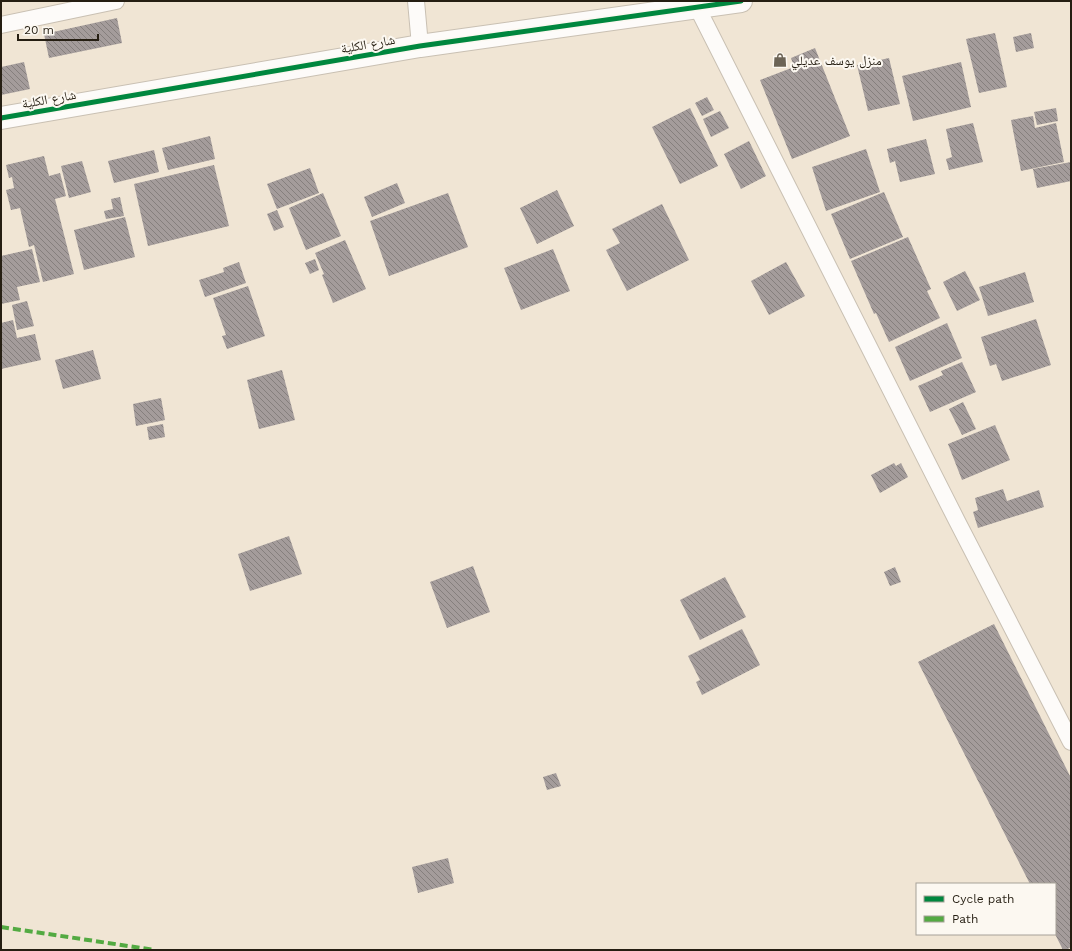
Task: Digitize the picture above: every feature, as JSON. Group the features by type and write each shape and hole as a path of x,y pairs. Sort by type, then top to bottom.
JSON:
{"street":[{"name":"شارع الكلية","path":"1,118 420,46 741,1"}],"lane":[{"path":"1,25 116,1"},
{"path":"416,1 420,46"},
{"path":"697,7 957,521 1071,742"}],"building":[{"path":"117,18 122,43 49,58 44,34"},
{"path":"995,33 1007,87 979,93 966,39"},
{"path":"1031,33 1034,48 1016,52 1013,37"},
{"path":"815,48 850,136 792,159 760,80 794,67 791,58"},
{"path":"889,58 900,104 868,111 857,65"},
{"path":"24,62 30,89 1,95 1,67"},
{"path":"961,62 971,107 913,121 902,76"},
{"path":"707,97 714,110 702,116 695,103"},
{"path":"690,108 718,166 680,184 652,127"},
{"path":"1056,108 1058,121 1037,125 1034,112"},
{"path":"720,111 729,128 711,137 703,119"},
{"path":"1033,116 1035,128 1056,123 1064,162 1021,171 1011,120"},
{"path":"973,123 983,162 949,170 946,159 952,157 946,129"},
{"path":"210,136 215,159 168,170 162,148"},
{"path":"926,139 935,174 900,182 895,161 890,163 887,149"},
{"path":"749,141 766,176 741,189 724,154"},
{"path":"866,149 880,192 826,211 812,167"},
{"path":"154,150 159,172 114,183 108,161"},
{"path":"44,156 49,176 60,173 66,196 55,199 74,274 43,282 34,245 29,247 20,208 11,210 6,190 14,188 12,177 9,178 6,165"},
{"path":"82,161 91,192 69,198 61,166"},
{"path":"1071,162 1071,181 1037,188 1033,169"},
{"path":"214,165 229,226 148,246 134,184"},
{"path":"310,168 319,193 277,209 267,184"},
{"path":"397,183 405,203 372,217 364,197"},
{"path":"557,190 574,226 537,244 520,208"},
{"path":"884,192 903,237 850,259 831,214"},
{"path":"323,193 341,236 306,250 289,208"},
{"path":"448,193 468,247 389,276 370,221"},
{"path":"120,197 124,216 106,219 104,211 113,209 111,199"},
{"path":"662,204 689,260 627,291 606,250 620,243 612,229"},
{"path":"277,210 284,227 274,231 267,214"},
{"path":"125,217 135,257 84,270 74,230"},
{"path":"908,237 931,289 927,291 940,318 889,342 876,313 874,314 851,261"},
{"path":"345,240 366,289 333,303 322,275 324,274 315,253"},
{"path":"32,249 40,282 17,287 20,300 1,304 1,256"},
{"path":"553,249 570,291 521,310 504,268"},
{"path":"315,259 319,270 310,274 305,263"},
{"path":"239,262 246,283 205,297 199,280 224,272 223,268"},
{"path":"786,262 805,296 769,315 751,281"},
{"path":"965,271 980,300 957,311 943,282"},
{"path":"1025,272 1034,302 988,316 979,287"},
{"path":"248,286 265,336 227,349 222,336 226,335 213,298"},
{"path":"27,301 34,326 17,330 12,305"},
{"path":"1036,319 1051,365 1002,381 996,364 990,366 981,337"},
{"path":"13,320 17,338 35,334 41,360 1,369 1,323"},
{"path":"947,323 962,358 910,381 895,347"},
{"path":"93,350 101,379 63,389 55,360"},
{"path":"962,362 976,392 930,412 918,386 943,375 941,371"},
{"path":"282,370 295,420 259,429 247,380"},
{"path":"161,398 165,420 136,426 133,404"},
{"path":"963,402 976,429 962,435 949,409"},
{"path":"163,424 165,437 149,440 147,427"},
{"path":"995,425 1010,460 962,480 948,444"},
{"path":"894,463 896,466 901,463 908,477 880,493 871,475"},
{"path":"1003,489 1007,501 1039,490 1044,507 978,528 973,512 978,510 975,498"},
{"path":"289,536 302,574 250,591 238,554"},
{"path":"473,566 490,612 447,628 430,582"},
{"path":"895,567 901,582 890,586 884,572"},
{"path":"725,577 746,617 700,640 680,600"},
{"path":"994,624 1071,778 1071,947 1066,950 1063,950 1056,935 1056,883 1029,883 918,662"},
{"path":"742,629 760,665 702,695 696,682 700,680 688,656"},
{"path":"556,773 561,786 547,790 543,777"},
{"path":"448,858 454,883 418,893 412,867"}],"marked path":[{"path":"1,927 155,950"}],"cycle path":[{"path":"1,118 420,46 741,1"}],"place":[{"name":"منزل يوسف عديلي","path":"780,60"}]}
